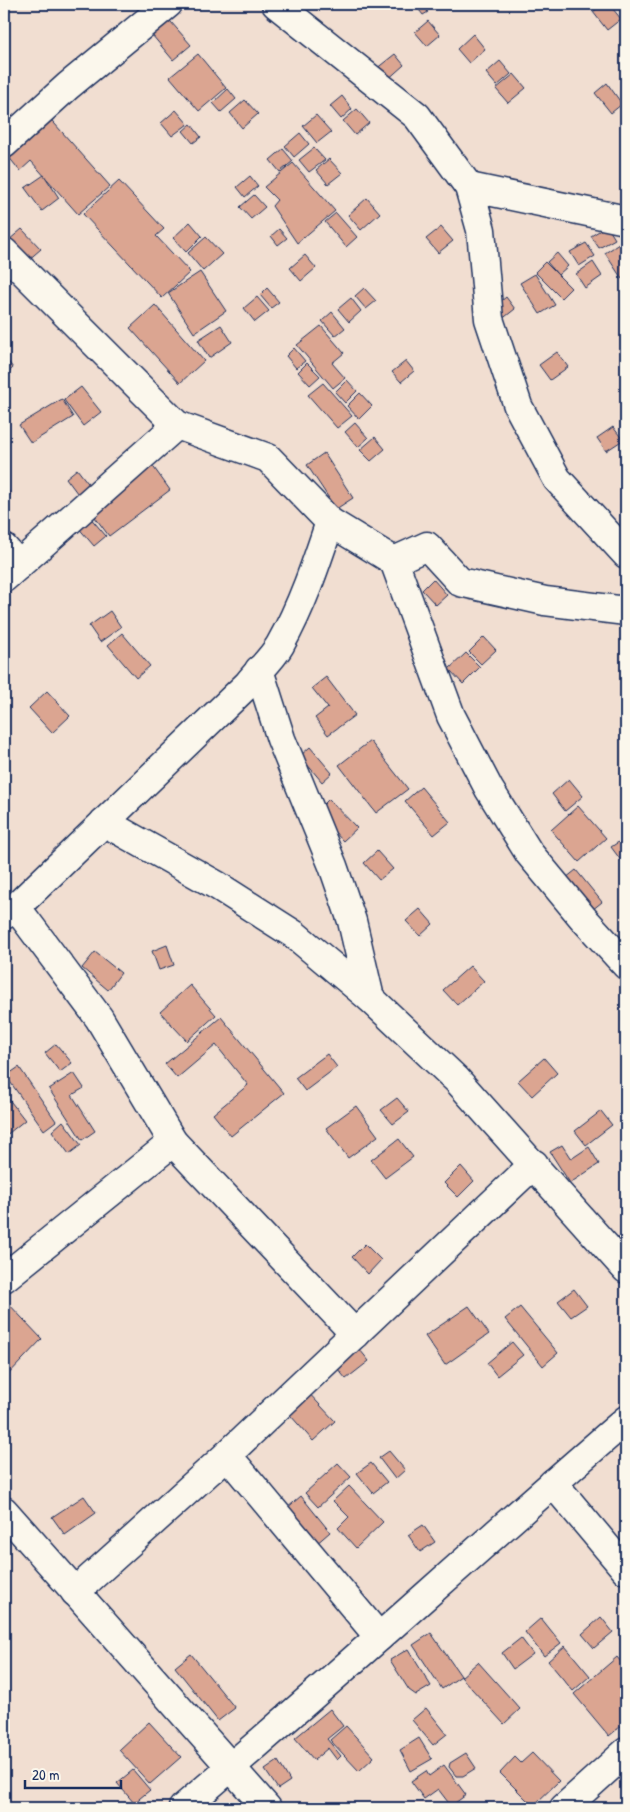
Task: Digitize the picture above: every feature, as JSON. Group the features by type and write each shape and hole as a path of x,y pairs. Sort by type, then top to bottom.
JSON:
{"street":[{"path":"4,144 68,86 168,4"},
{"path":"276,4 417,116 469,187 482,230 489,319 518,406 557,479 626,554"},
{"path":"469,187 626,220"},
{"path":"4,252 177,425 268,458 330,522 394,561 451,716 489,790 529,853 583,918 626,965"},
{"path":"9,564 177,425"},
{"path":"330,522 304,598 279,646 241,691 10,911 99,1018 172,1142 355,1334"},
{"path":"394,561 427,546 460,582 546,601 626,611"},
{"path":"259,670 281,739 333,866 352,921 370,998"},
{"path":"104,822 218,886 295,935 370,998 457,1080 626,1269"},
{"path":"4,1278 172,1142"},
{"path":"75,1592 227,1455 534,1164"},
{"path":"183,1808 626,1420"},
{"path":"227,1455 379,1637"},
{"path":"553,1483 626,1570"},
{"path":"4,1511 267,1808"},
{"path":"564,1808 626,1752"}],"building":[{"path":"419,4 428,12 423,15 416,6"},
{"path":"603,4 609,4 621,19 607,30 593,12"},
{"path":"164,14 191,45 173,60 147,29"},
{"path":"428,21 440,35 427,46 415,32"},
{"path":"473,34 485,49 469,63 457,49"},
{"path":"198,54 226,88 199,111 170,77"},
{"path":"395,54 404,65 386,81 376,69"},
{"path":"500,61 511,74 497,86 486,73"},
{"path":"514,74 526,88 508,103 496,89"},
{"path":"607,83 622,104 611,113 595,93"},
{"path":"228,89 236,99 221,112 213,103"},
{"path":"342,96 352,109 341,119 330,106"},
{"path":"245,100 258,114 242,128 230,113"},
{"path":"357,109 369,123 355,135 343,121"},
{"path":"176,110 188,124 172,136 161,123"},
{"path":"46,114 110,186 78,214 31,161 20,171 4,151"},
{"path":"316,115 331,132 317,143 303,126"},
{"path":"191,124 201,137 193,143 183,131"},
{"path":"300,133 309,144 294,157 285,146"},
{"path":"314,148 325,160 309,172 299,160"},
{"path":"283,149 293,161 280,172 270,160"},
{"path":"329,159 342,173 328,184 316,170"},
{"path":"293,163 335,211 297,243 272,206 277,200 264,187"},
{"path":"44,175 59,198 42,211 25,188"},
{"path":"250,176 258,186 245,197 237,187"},
{"path":"119,181 164,229 156,236 190,272 162,298 83,214"},
{"path":"254,195 265,207 251,219 240,207"},
{"path":"367,198 380,213 361,230 348,215"},
{"path":"336,213 357,237 346,247 325,222"},
{"path":"190,222 202,236 186,252 173,238"},
{"path":"607,226 615,239 599,248 591,236"},
{"path":"441,227 453,241 438,253 426,239"},
{"path":"22,229 41,249 27,261 9,240"},
{"path":"279,229 287,238 278,245 271,236"},
{"path":"206,237 222,254 203,271 188,253"},
{"path":"622,242 626,248 626,277 622,279 605,253"},
{"path":"586,243 595,256 579,266 570,252"},
{"path":"557,253 568,266 558,275 547,262"},
{"path":"305,255 316,268 301,281 290,268"},
{"path":"545,262 571,288 561,298 535,272"},
{"path":"593,262 602,276 585,288 576,274"},
{"path":"200,272 226,311 194,333 168,293"},
{"path":"535,274 555,305 540,314 520,283"},
{"path":"267,288 279,302 271,308 260,295"},
{"path":"364,288 376,301 366,309 355,296"},
{"path":"257,297 269,311 255,322 244,308"},
{"path":"506,297 515,309 501,320 492,309"},
{"path":"351,298 361,311 349,322 338,309"},
{"path":"155,305 204,361 180,383 130,328"},
{"path":"332,312 345,328 335,336 322,321"},
{"path":"221,325 232,342 209,358 198,340"},
{"path":"321,326 344,353 332,363 345,378 333,388 297,345"},
{"path":"294,348 305,361 296,368 286,356"},
{"path":"557,352 568,367 550,380 539,365"},
{"path":"4,356 13,368 4,376"},
{"path":"406,361 414,371 401,382 392,372"},
{"path":"307,363 320,376 310,385 298,372"},
{"path":"347,380 357,391 345,403 335,392"},
{"path":"323,383 352,416 337,428 308,395"},
{"path":"81,387 101,412 83,426 64,400"},
{"path":"360,393 372,406 359,419 347,406"},
{"path":"62,399 73,417 31,443 19,425"},
{"path":"355,423 368,438 358,447 345,432"},
{"path":"613,427 623,440 606,451 597,438"},
{"path":"375,437 385,449 371,461 360,450"},
{"path":"324,453 353,498 336,509 307,465"},
{"path":"144,454 170,490 109,536 66,478 77,469 94,491"},
{"path":"4,486 11,494 4,500"},
{"path":"83,509 106,536 94,546 71,519"},
{"path":"433,579 447,595 436,605 422,590"},
{"path":"110,611 121,627 100,642 89,626"},
{"path":"122,633 150,666 136,678 108,645"},
{"path":"484,637 496,650 481,664 469,652"},
{"path":"466,653 480,667 463,684 449,669"},
{"path":"326,677 355,715 328,735 315,718 328,708 312,688"},
{"path":"47,691 70,716 52,733 29,708"},
{"path":"370,741 408,789 376,813 339,765"},
{"path":"310,747 332,773 322,782 300,756"},
{"path":"569,779 583,796 565,811 552,794"},
{"path":"421,787 450,822 434,835 405,801"},
{"path":"329,799 357,828 343,841 316,812"},
{"path":"578,806 606,838 579,862 551,830"},
{"path":"626,837 626,867 611,847"},
{"path":"377,851 393,869 379,880 364,863"},
{"path":"576,870 602,902 587,914 561,882"},
{"path":"420,909 433,924 420,936 406,921"},
{"path":"167,945 174,965 159,970 152,951"},
{"path":"95,952 121,973 108,990 82,968"},
{"path":"470,966 484,981 457,1005 443,990"},
{"path":"190,985 216,1015 187,1041 160,1012"},
{"path":"221,1017 284,1093 231,1136 213,1114 248,1085 216,1045 177,1078 165,1064"},
{"path":"56,1044 72,1063 60,1072 45,1053"},
{"path":"327,1054 337,1067 305,1091 295,1078"},
{"path":"544,1058 557,1073 532,1096 518,1081"},
{"path":"19,1067 56,1121 44,1130 6,1076"},
{"path":"74,1073 84,1088 72,1095 95,1131 82,1140 49,1089"},
{"path":"4,1093 25,1120 4,1137"},
{"path":"397,1098 409,1112 393,1124 381,1110"},
{"path":"356,1106 378,1136 348,1158 326,1128"},
{"path":"601,1111 612,1125 586,1145 575,1131"},
{"path":"63,1121 81,1145 69,1154 52,1131"},
{"path":"399,1139 413,1157 385,1178 371,1160"},
{"path":"562,1145 571,1159 589,1147 599,1164 570,1183 550,1152"},
{"path":"461,1166 474,1181 458,1197 444,1183"},
{"path":"365,1244 381,1260 368,1274 352,1257"},
{"path":"574,1289 587,1306 571,1317 558,1301"},
{"path":"6,1301 42,1339 4,1379 4,1303"},
{"path":"469,1306 489,1334 445,1365 425,1336"},
{"path":"520,1307 558,1353 543,1366 505,1319"},
{"path":"512,1342 523,1355 497,1376 487,1363"},
{"path":"356,1345 369,1361 346,1379 333,1363"},
{"path":"304,1388 335,1421 313,1441 283,1407"},
{"path":"389,1451 405,1470 395,1479 379,1458"},
{"path":"338,1463 351,1477 318,1507 305,1493"},
{"path":"371,1463 387,1482 373,1493 357,1473"},
{"path":"349,1486 383,1522 356,1548 338,1528 349,1517 333,1501"},
{"path":"84,1496 96,1513 65,1535 52,1517"},
{"path":"301,1496 330,1532 315,1545 286,1509"},
{"path":"423,1525 435,1542 420,1552 408,1535"},
{"path":"601,1617 613,1632 594,1648 582,1634"},
{"path":"541,1618 561,1643 544,1656 525,1632"},
{"path":"431,1633 461,1676 442,1689 413,1645"},
{"path":"521,1638 533,1654 513,1669 502,1653"},
{"path":"565,1646 590,1676 573,1691 548,1661"},
{"path":"408,1649 431,1686 416,1695 409,1690 390,1660"},
{"path":"191,1654 235,1708 218,1721 175,1667"},
{"path":"617,1657 626,1668 626,1722 609,1736 574,1694"},
{"path":"478,1662 520,1709 504,1724 461,1677"},
{"path":"426,1708 447,1734 433,1745 412,1720"},
{"path":"330,1709 343,1726 327,1739 341,1756 337,1760 328,1748 314,1760 295,1738"},
{"path":"149,1722 181,1757 150,1784 119,1750"},
{"path":"346,1726 374,1757 359,1771 330,1740"},
{"path":"419,1738 432,1759 411,1771 400,1750"},
{"path":"466,1753 476,1768 463,1776 456,1776 449,1767 450,1763"},
{"path":"532,1753 559,1781 533,1806 500,1773 515,1757 521,1763"},
{"path":"278,1761 290,1781 278,1789 265,1770"},
{"path":"444,1765 466,1795 451,1806 438,1789 424,1799 411,1781 426,1771 429,1776"},
{"path":"133,1770 150,1790 134,1803 117,1783"}]}
